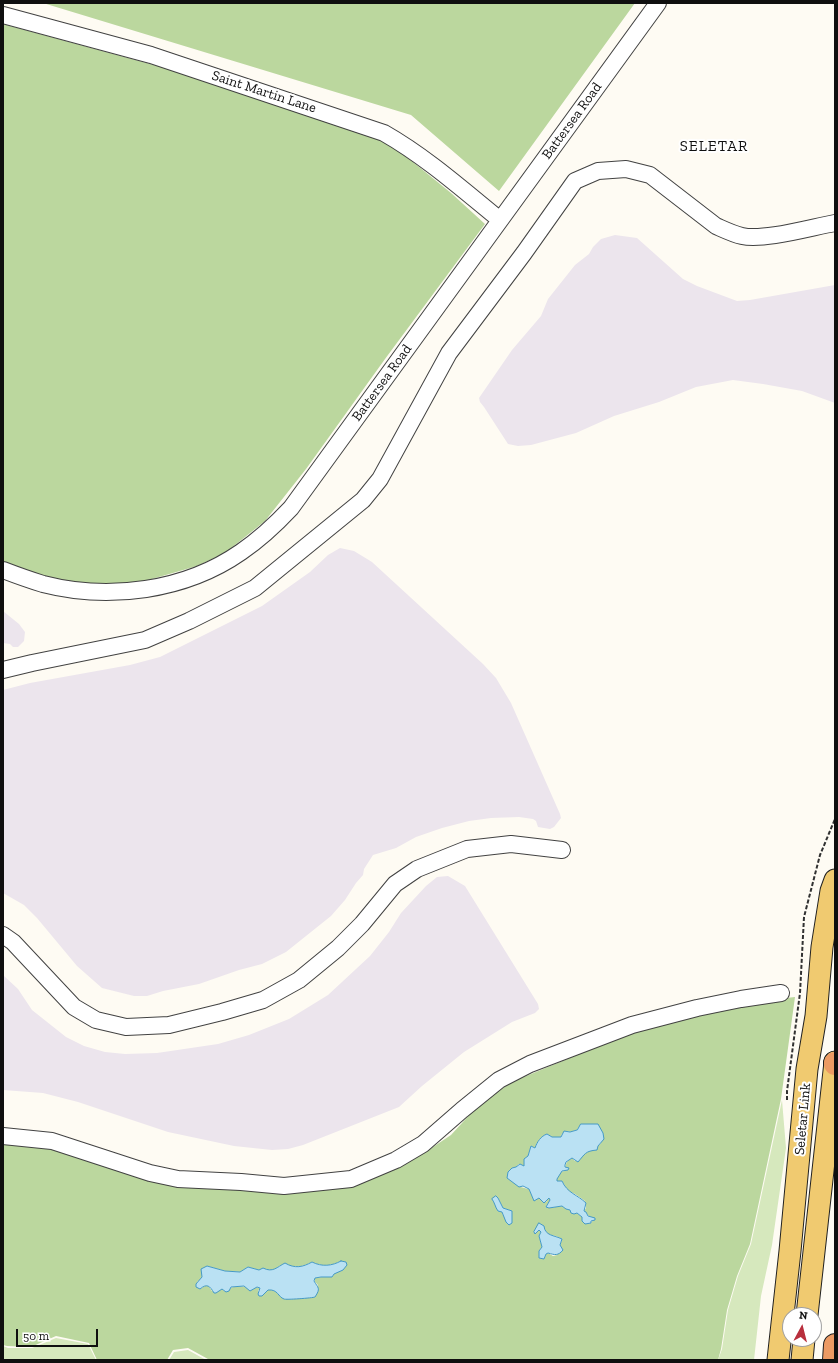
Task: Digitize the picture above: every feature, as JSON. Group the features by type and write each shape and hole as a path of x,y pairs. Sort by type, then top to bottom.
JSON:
{"highway":[{"path":"834,1360 835,1345"}],"main road":[{"name":"Seletar Link","path":"778,1360 807,1069 817,1000 822,947 831,891 835,880"},
{"path":"817,1000 824,988 832,983 835,983"},
{"name":"Seletar Link","path":"808,1307 835,1063"},
{"path":"802,1360 803,1347"}],"lane":[{"name":"Battersea Road","path":"3,570 44,584 79,590 113,592 149,589 180,581 210,570 241,553 269,532 291,508 658,3"},
{"name":"Saint Martin Lane","path":"3,15 151,55 384,133 407,146 432,164 500,220"},
{"path":"3,670 146,640 190,621 255,588 363,500 380,479 449,353 524,253 575,181 598,171 626,169 650,174 716,226 728,232 744,236 776,234 835,222"},
{"path":"3,936 13,942 74,1007 96,1020 126,1027 169,1024 222,1012 263,1000 299,980 338,948 362,924 395,884 417,869 467,849 511,844 562,850"},
{"path":"3,1136 52,1140 150,1173 178,1179 284,1186 351,1179 396,1160 423,1144 499,1080 530,1064 632,1025 697,1008 781,993"}],"shaded area":[{"path":"615,235 637,238 683,279 697,286 737,301 835,285 835,403 802,391 733,380 696,387 659,402 614,416 576,433 531,445 518,446 508,444 480,402 479,398 512,350 541,316 548,299 575,265 589,254 593,247 601,239"},
{"path":"340,548 354,551 372,562 483,664 496,678 511,703 561,818 554,827 550,829 538,827 536,821 533,819 519,817 491,818 469,821 416,837 396,848 373,855 364,869 363,875 331,916 286,952 262,964 239,970 199,984 163,991 147,996 134,996 102,988 77,966 37,918 24,905 3,893 3,690 30,683 130,665 160,657 262,606 310,572 328,555"},
{"path":"3,611 19,624 25,632 24,641 18,647 13,647 10,644 3,643"},
{"path":"448,876 465,886 538,1004 539,1009 535,1013 512,1022 464,1052 399,1107 303,1145 288,1149 272,1150 234,1146 168,1132 78,1102 43,1093 3,1090 3,975 18,989 32,1010 66,1037 84,1046 105,1052 125,1054 157,1053 218,1044 249,1035 289,1019 328,995 370,956 389,932 401,913 426,886 437,877"}],"green space":[{"path":"43,3 635,3 499,191 411,115"},
{"path":"3,24 165,68 364,132 386,142 413,162 451,193 485,224 306,469 265,521 225,553 197,566 145,581 118,584 82,584 58,581 3,565"},
{"path":"795,997 781,1099 750,1244 737,1276 727,1310 718,1360 208,1360 188,1348 173,1350 167,1360 97,1360 89,1343 56,1336 31,1347 3,1345 3,1143 60,1149 287,1192 424,1153 451,1135 473,1111 492,1095 514,1081 645,1027 759,1001","holes":["581,1124 601,1143 577,1160 575,1161 572,1158 568,1161 566,1163 565,1171 559,1174 557,1181 562,1181 568,1191 585,1201 586,1208 584,1211 593,1220 591,1223 587,1224 582,1221 582,1217 580,1215 562,1206 546,1207 550,1200 549,1197 546,1202 539,1198 534,1200 529,1189 515,1183 512,1168 519,1164 524,1166 524,1160 528,1156 531,1146 535,1148 543,1136 547,1134 552,1137 561,1137 562,1134 567,1131 570,1132 577,1130","498,1198 503,1208 512,1211 512,1220 503,1215 502,1212 498,1211 494,1202","539,1224 549,1235 562,1239 557,1255 553,1256 548,1253 544,1259 539,1258 539,1251 542,1247 539,1236 541,1232 539,1230 534,1232","341,1261 346,1262 332,1277 315,1278 315,1282 318,1285 311,1298 304,1297 287,1299 272,1290 268,1290 262,1296 258,1291 260,1288 255,1287 253,1289 238,1286 224,1291 222,1288 212,1291 208,1285 200,1289 197,1282 200,1280 207,1266 225,1271 240,1272 248,1267 259,1270 274,1270 281,1265 303,1266 312,1262 323,1265 338,1263"]},
{"path":"782,1100 786,1148 772,1245 761,1296 754,1360 718,1360 722,1349 728,1310 738,1276 751,1244"},
{"path":"56,1338 88,1344 96,1360 3,1360 3,1346 8,1348 32,1348"},
{"path":"188,1350 206,1360 169,1360 174,1352"}],"water":[{"path":"581,1124 598,1124 603,1133 604,1139 598,1146 597,1150 588,1152 578,1162 572,1158 566,1162 565,1167 569,1168 568,1170 562,1171 557,1181 562,1181 570,1191 586,1203 584,1211 588,1216 595,1218 595,1220 591,1221 591,1223 585,1224 582,1221 582,1217 577,1213 571,1213 570,1210 562,1206 546,1207 550,1200 549,1198 544,1203 539,1198 534,1201 529,1189 523,1186 519,1187 507,1178 508,1172 512,1168 520,1164 524,1166 524,1159 528,1156 531,1146 535,1148 538,1141 543,1136 547,1134 552,1137 561,1137 564,1131 570,1132 577,1130"},
{"path":"496,1196 503,1208 512,1211 512,1223 509,1225 506,1222 502,1212 497,1210 492,1199"},
{"path":"539,1223 544,1226 546,1232 550,1235 562,1239 560,1245 563,1250 560,1253 555,1255 548,1253 544,1259 539,1258 539,1251 542,1247 539,1236 541,1232 539,1230 535,1234 534,1232"},
{"path":"341,1261 346,1262 347,1265 343,1270 334,1274 332,1277 315,1278 314,1281 318,1287 318,1290 315,1297 284,1299 276,1292 271,1290 268,1290 262,1296 259,1296 258,1294 260,1288 257,1287 250,1291 244,1286 231,1287 229,1291 226,1292 222,1289 214,1293 208,1286 200,1289 196,1287 196,1284 202,1277 201,1269 207,1266 225,1271 240,1272 248,1267 259,1270 263,1268 272,1270 285,1263 299,1267 312,1262 319,1265 327,1265"}],"district":[{"name":"SELETAR","path":"714,147"}]}
